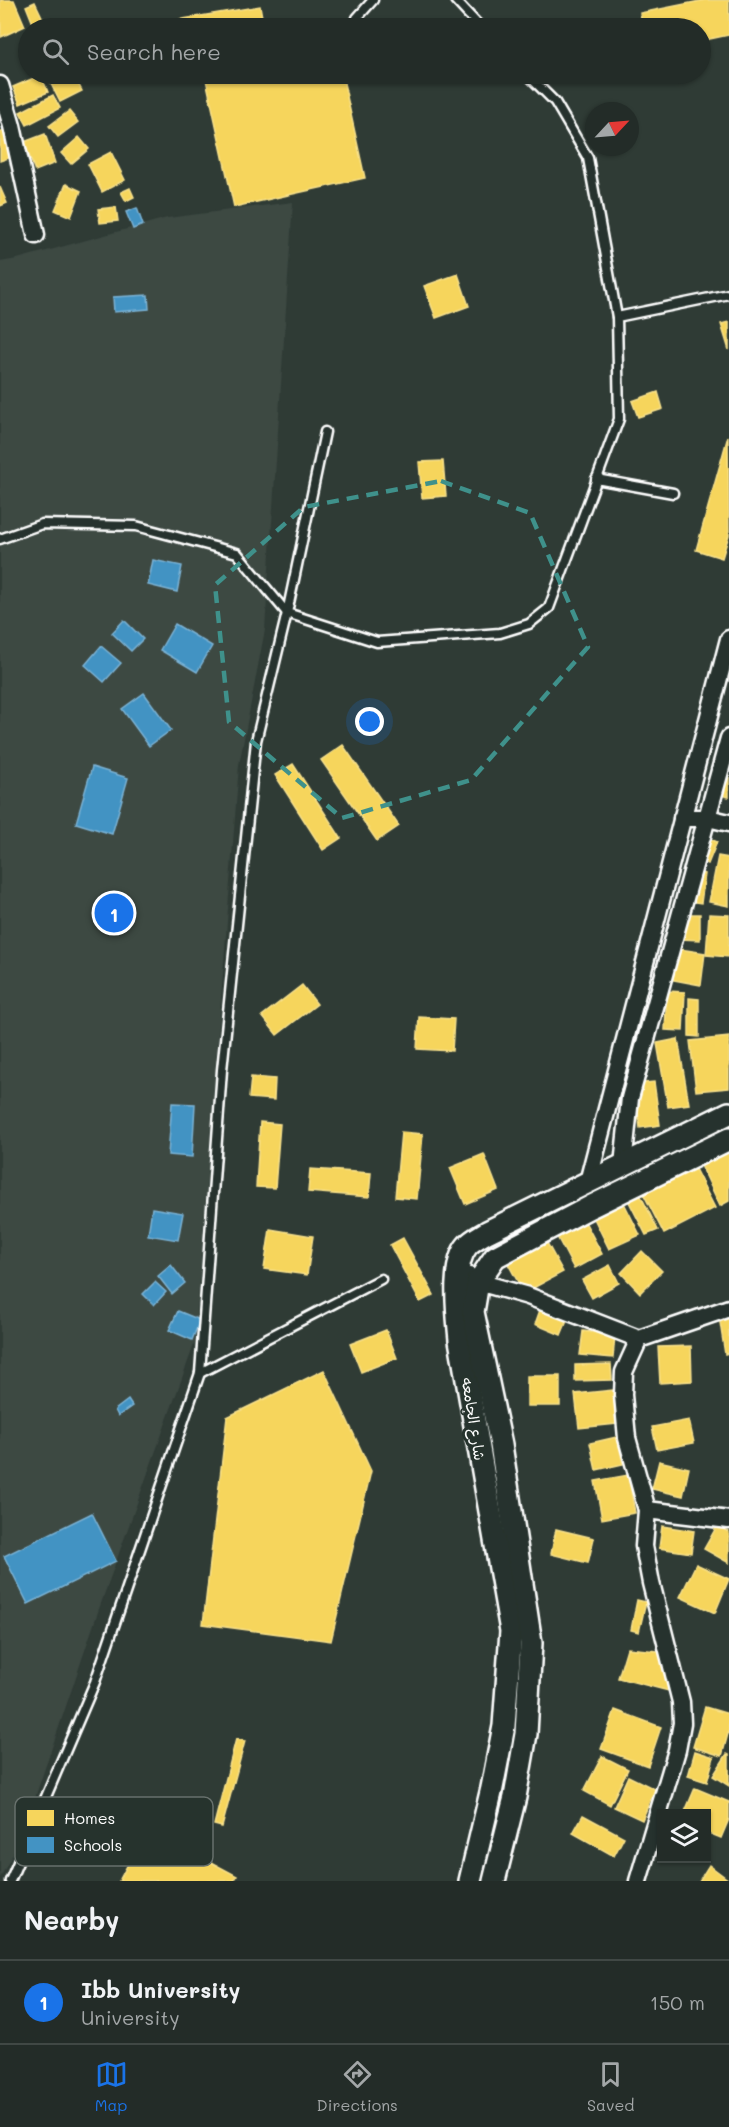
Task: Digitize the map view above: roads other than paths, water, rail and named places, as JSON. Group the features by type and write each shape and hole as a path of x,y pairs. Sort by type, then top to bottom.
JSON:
{"street":[{"path":"0,85 12,126 36,235"},
{"path":"588,1182 729,639"},
{"path":"623,1165 630,1098 729,738"},
{"path":"682,818 708,818 729,823"},
{"name":"شارع الجامعه","path":"470,1881 504,1726 511,1631 460,1340 457,1306 458,1269 467,1246 487,1232 729,1113"},
{"name":"شارع الجامعه","path":"494,1881 526,1734 531,1643 501,1445 473,1312 478,1282 495,1257 590,1207 729,1139"},
{"path":"458,1269 478,1282 528,1296 639,1339 729,1308"},
{"path":"638,1881 677,1750 682,1723 681,1702 644,1546 647,1510 627,1438 623,1395 624,1372 639,1339"},
{"path":"647,1510 729,1520"}],"lane":[{"path":"357,18 373,0"},
{"path":"456,0 471,18"},
{"path":"0,539 42,524 136,526 237,554 286,613 378,642 500,633 529,624 549,608 619,419 617,317 588,158 555,102 537,84"},
{"path":"617,317 729,294"},
{"path":"46,1797 95,1682 200,1373 222,1070 255,753 325,432"},
{"path":"596,479 673,493"},
{"path":"200,1373 381,1279"},
{"path":"10,1881 16,1866"}],"place":[{"name":"Ibb University","path":"114,913"}]}
